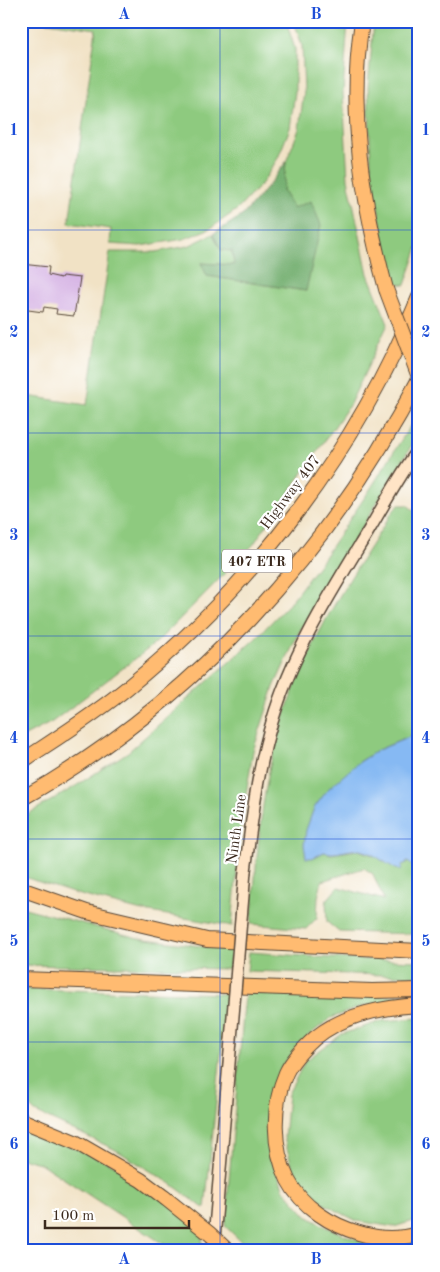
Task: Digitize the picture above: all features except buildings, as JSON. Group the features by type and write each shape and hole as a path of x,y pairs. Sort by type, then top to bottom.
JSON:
{"highway":[{"path":"362,21 356,113 367,212 386,288 419,378"},
{"name":"Highway 407","path":"21,762 69,731 127,689 181,642 234,588 305,503 343,445 374,393 419,297"},
{"name":"407 ETR","path":"21,799 45,786 104,747 168,697 217,653 266,602 309,551 351,493 419,378"},
{"path":"21,889 87,912 206,940 419,950"},
{"path":"21,979 372,991 419,990"},
{"path":"419,1005 360,1014 335,1025 316,1038 300,1054 287,1072 279,1095 276,1126 279,1151 288,1180 300,1198 318,1214 344,1229 372,1237 394,1238 419,1233"},
{"path":"21,1120 77,1143 141,1180 210,1234 228,1251"}],"main road":[{"name":"Ninth Line","path":"213,1251 246,871 258,777 272,722 287,680 318,617 419,449"}],"green space":[{"path":"41,21 286,21 295,49 295,92 290,128 278,158 263,182 238,209 211,228 184,239 140,246 110,244 111,229 69,223 96,29"},
{"path":"294,21 348,21 343,92 348,179 368,274 388,324 350,404 253,545 156,643 52,722 21,738 21,395 87,405 110,252 155,252 188,246 213,234 221,250 232,251 234,265 202,263 207,276 306,291 293,208 283,191 286,162 299,129 304,91 302,46"},
{"path":"374,21 419,21 419,244 405,285 396,283 383,237 371,166 368,87"},
{"path":"286,162 283,191 293,208 311,201 321,225 306,291 207,276 201,263 234,265 232,251 221,250 213,234 243,215"},
{"path":"419,412 419,433 298,634 274,687 253,751 241,825 232,926 138,910 73,893 21,876 21,818 71,789 128,752 254,640 289,604 320,563 369,491"},
{"path":"399,505 407,505 415,511 419,509 419,734 378,750 358,763 312,858 324,852 331,854 358,850 402,865 408,862 415,868 419,864 419,934 339,932 327,922 326,901 338,887 384,900 373,874 364,868 322,881 318,897 317,918 306,929 251,924 258,845 266,786 277,738 291,697 307,658 336,601 393,511"},
{"path":"21,907 138,938 231,950 229,969 21,965"},
{"path":"249,952 330,958 419,961 419,976 247,971"},
{"path":"21,989 227,994 205,1209 170,1183 116,1150 35,1112 29,1106 21,1106"},
{"path":"245,993 419,996 419,1001 363,1006 331,1018 309,1035 283,1064 270,1098 268,1125 275,1166 284,1190 307,1216 326,1227 355,1239 387,1244 419,1241 419,1251 251,1251 225,1226"},
{"path":"419,1018 419,1219 394,1227 357,1221 324,1204 295,1176 284,1138 288,1094 305,1061 342,1034 382,1021"},
{"path":"21,1125 121,1168 202,1228 202,1251 174,1251 40,1163 21,1158"}],"water":[{"path":"419,734 419,864 415,868 408,862 402,865 401,870 396,869 369,853 360,850 324,852 312,858 306,858 304,845 306,830 314,808 329,788 358,763 378,750"}]}
